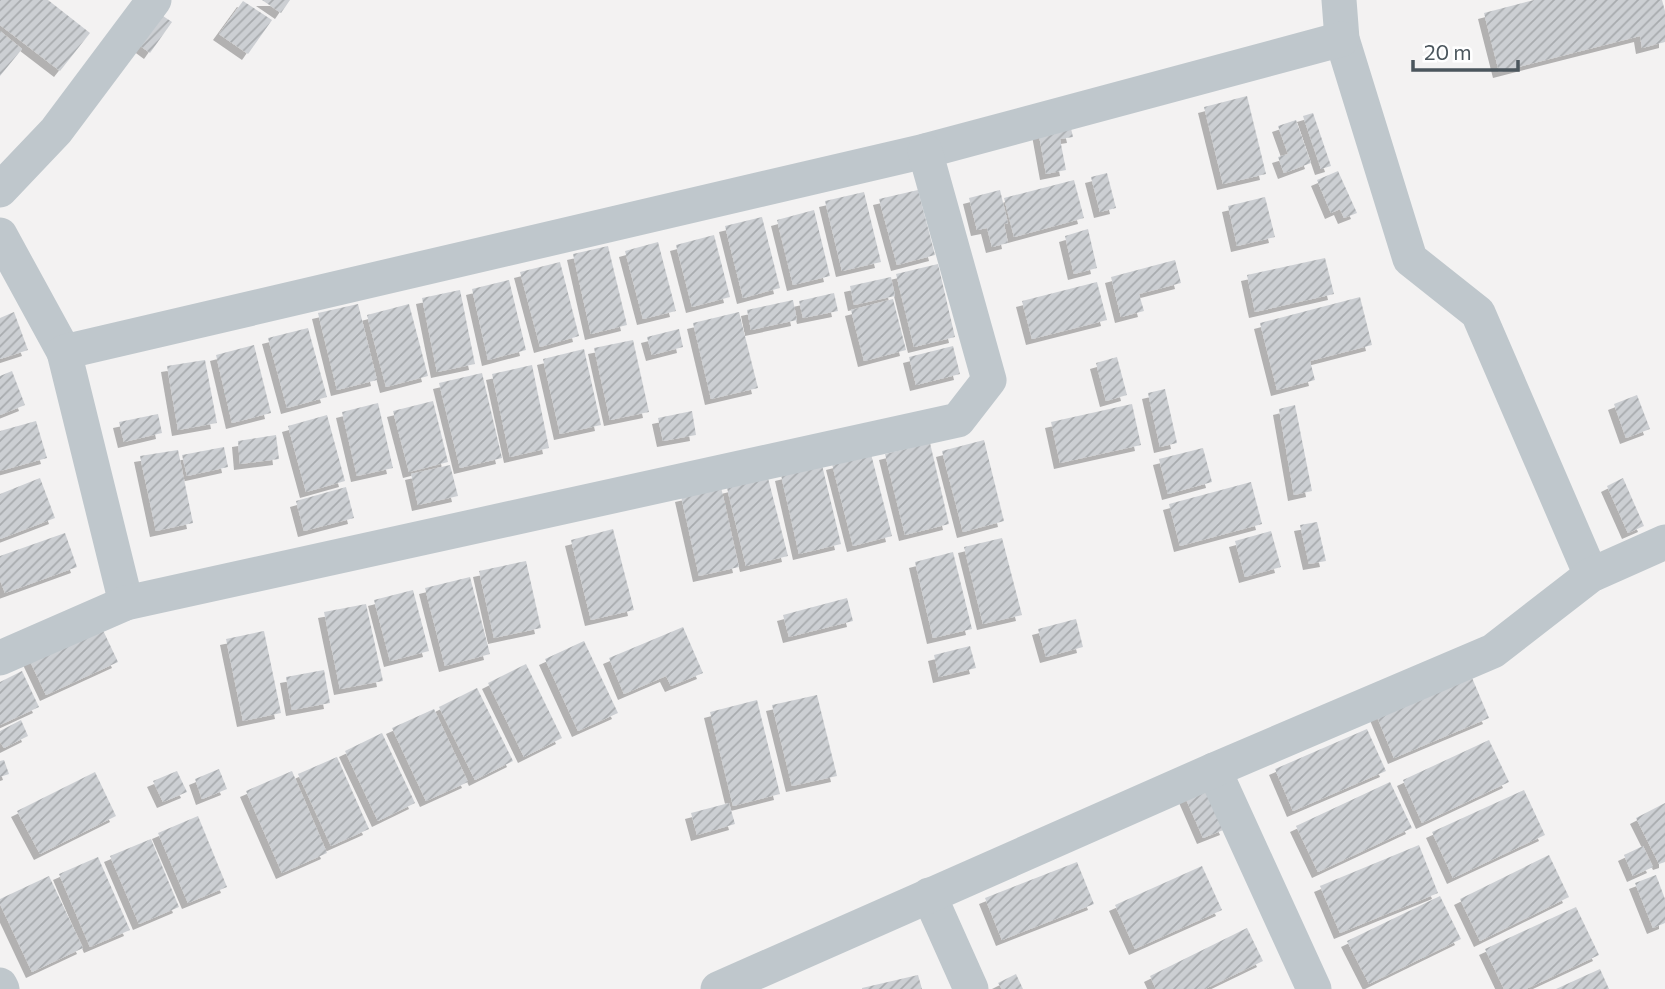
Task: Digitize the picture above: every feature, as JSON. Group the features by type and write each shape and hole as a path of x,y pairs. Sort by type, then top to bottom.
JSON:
{"street":[{"path":"0,190 56,131 154,0"},
{"path":"1339,0 1342,39 1410,259 1478,313 1591,575"},
{"path":"64,352 925,151 1342,39"},
{"path":"0,658 126,603 958,420 989,380 925,151"},
{"path":"0,235 64,352 126,603"},
{"path":"718,989 1214,770 1493,651 1591,575 1665,542"},
{"path":"1214,770 1314,989"},
{"path":"929,895 971,989"}],"building":[{"path":"0,0 48,0 90,33 60,71 0,25"},
{"path":"262,0 290,0 281,13"},
{"path":"1534,0 1662,0 1665,11 1665,42 1642,48 1640,36 1499,72 1484,13"},
{"path":"243,1 272,20 248,54 219,34"},
{"path":"157,12 172,22 150,53 135,42"},
{"path":"0,31 22,49 0,76"},
{"path":"1247,96 1266,174 1223,184 1204,107"},
{"path":"1313,113 1331,166 1321,169 1303,116"},
{"path":"1296,120 1311,163 1284,173 1278,157 1288,154 1278,126"},
{"path":"1070,124 1073,137 1060,139 1066,170 1046,174 1038,130"},
{"path":"1338,171 1357,213 1344,218 1340,209 1331,213 1317,180"},
{"path":"1107,173 1116,208 1100,212 1091,177"},
{"path":"1074,180 1084,218 1014,237 1004,198"},
{"path":"918,190 935,255 897,265 879,199"},
{"path":"1000,190 1008,223 1004,224 1008,243 992,247 987,228 977,230 969,198"},
{"path":"864,192 881,262 842,271 825,201"},
{"path":"1265,197 1275,237 1237,246 1228,206"},
{"path":"814,210 830,276 793,285 777,220"},
{"path":"762,217 780,288 743,298 725,226"},
{"path":"1088,229 1097,268 1074,274 1065,236"},
{"path":"714,235 730,297 692,307 676,245"},
{"path":"658,242 676,311 643,319 625,251"},
{"path":"608,246 627,325 591,334 573,254"},
{"path":"1325,258 1334,294 1255,312 1247,275"},
{"path":"1175,260 1181,283 1139,294 1144,311 1121,317 1111,277"},
{"path":"560,262 579,336 540,347 520,272"},
{"path":"938,264 955,337 914,347 896,274"},
{"path":"891,277 895,296 854,305 850,286"},
{"path":"509,280 526,350 488,360 472,289"},
{"path":"1097,282 1107,320 1032,339 1022,301"},
{"path":"460,290 475,364 437,372 422,298"},
{"path":"834,293 838,311 803,318 799,301"},
{"path":"1360,297 1372,345 1310,361 1315,380 1277,390 1260,323"},
{"path":"893,299 906,350 864,361 851,310"},
{"path":"793,300 797,320 751,330 747,310"},
{"path":"358,304 377,380 337,390 318,313"},
{"path":"409,304 428,376 386,387 367,315"},
{"path":"14,312 28,350 0,359 0,318"},
{"path":"739,312 758,388 711,399 693,323"},
{"path":"308,328 327,397 287,408 268,338"},
{"path":"679,329 683,347 652,355 647,337"},
{"path":"633,340 649,412 610,420 594,348"},
{"path":"254,345 271,413 232,423 216,355"},
{"path":"953,346 960,374 916,385 909,357"},
{"path":"584,349 601,425 560,434 543,359"},
{"path":"1117,357 1127,395 1106,401 1096,363"},
{"path":"205,360 217,423 178,430 167,366"},
{"path":"532,365 549,448 510,457 492,374"},
{"path":"12,371 25,405 0,415 0,376"},
{"path":"482,373 502,458 460,468 439,383"},
{"path":"1165,389 1177,443 1160,447 1148,393"},
{"path":"1637,395 1650,429 1626,438 1614,404"},
{"path":"433,401 448,462 409,472 393,411"},
{"path":"378,403 393,468 357,476 342,412"},
{"path":"1132,404 1141,445 1060,463 1051,422"},
{"path":"1295,405 1312,491 1294,495 1279,409"},
{"path":"692,411 696,435 663,441 658,418"},
{"path":"158,414 162,433 124,442 119,422"},
{"path":"327,415 345,481 306,492 288,426"},
{"path":"36,421 47,458 0,471 0,431"},
{"path":"276,435 279,459 240,464 238,441"},
{"path":"984,440 1004,521 963,532 942,451"},
{"path":"930,443 949,524 905,535 885,454"},
{"path":"224,447 228,467 187,476 182,455"},
{"path":"1203,448 1212,482 1168,494 1159,459"},
{"path":"178,450 193,523 156,531 140,456"},
{"path":"871,454 892,536 853,546 832,464"},
{"path":"450,465 458,496 418,505 411,474"},
{"path":"822,465 841,544 799,554 781,475"},
{"path":"40,478 55,518 0,539 0,494"},
{"path":"768,478 788,556 746,566 727,488"},
{"path":"1623,478 1644,526 1628,533 1607,486"},
{"path":"1251,482 1262,524 1180,546 1169,504"},
{"path":"346,487 354,518 304,531 296,501"},
{"path":"721,487 739,567 699,576 681,496"},
{"path":"1317,522 1326,561 1309,564 1300,525"},
{"path":"613,529 634,610 591,620 571,540"},
{"path":"1271,531 1281,567 1245,577 1235,541"},
{"path":"65,533 77,567 5,593 0,580 0,556"},
{"path":"1002,538 1022,615 983,624 964,547"},
{"path":"953,552 972,629 933,638 915,562"},
{"path":"526,561 541,628 494,638 479,571"},
{"path":"470,577 490,654 445,666 425,588"},
{"path":"413,590 429,651 390,661 374,600"},
{"path":"847,598 853,621 789,637 783,615"},
{"path":"366,604 383,681 340,689 324,612"},
{"path":"1076,619 1083,647 1046,657 1038,629"},
{"path":"101,626 118,662 46,695 29,659"},
{"path":"683,627 703,673 671,686 666,676 624,694 609,658"},
{"path":"264,631 281,713 243,721 226,639"},
{"path":"584,641 618,713 578,731 545,659"},
{"path":"970,646 976,668 939,677 934,655"},
{"path":"526,664 562,738 524,757 488,683"},
{"path":"324,670 330,703 292,710 286,677"},
{"path":"22,671 39,707 0,725 0,682"},
{"path":"1470,673 1489,718 1394,758 1375,712"},
{"path":"477,688 513,761 475,780 439,707"},
{"path":"817,695 837,776 792,786 772,705"},
{"path":"757,700 780,794 733,806 710,712"},
{"path":"434,709 468,782 426,801 392,728"},
{"path":"21,720 28,736 4,748 0,742 0,731"},
{"path":"1367,729 1386,771 1293,811 1275,769"},
{"path":"382,733 415,803 378,821 345,751"},
{"path":"1489,740 1509,782 1422,823 1403,780"},
{"path":"337,757 369,829 331,846 298,774"},
{"path":"4,760 9,774 0,777 0,761"},
{"path":"219,769 227,789 202,799 195,779"},
{"path":"177,771 187,792 163,802 153,781"},
{"path":"292,771 327,853 282,873 246,791"},
{"path":"95,772 116,816 40,854 17,811"},
{"path":"1205,780 1226,829 1203,838 1182,790"},
{"path":"1390,782 1412,828 1318,872 1296,826"},
{"path":"1524,790 1545,835 1453,878 1432,832"},
{"path":"729,803 735,824 697,835 691,813"},
{"path":"1665,803 1665,862 1659,864 1636,818"},
{"path":"198,816 227,887 188,903 158,833"},
{"path":"151,839 179,907 139,924 110,856"},
{"path":"1419,845 1438,893 1340,933 1320,886"},
{"path":"1643,846 1653,867 1633,876 1624,855"},
{"path":"1549,855 1569,897 1480,941 1460,899"},
{"path":"98,857 130,930 90,947 59,874"},
{"path":"1077,862 1094,904 1002,940 985,898"},
{"path":"1202,866 1222,910 1135,949 1115,905"},
{"path":"1656,875 1665,899 1665,923 1653,928 1635,883"},
{"path":"49,876 83,948 32,972 0,899"},
{"path":"1440,896 1461,939 1369,984 1347,941"},
{"path":"1576,907 1599,955 1526,989 1504,989 1485,949"},
{"path":"1247,928 1263,961 1205,989 1156,989 1150,976"},
{"path":"1600,969 1609,989 1556,989"},
{"path":"1016,974 1023,989 1002,989 998,983"},
{"path":"918,975 922,989 862,989 862,988"}]}
